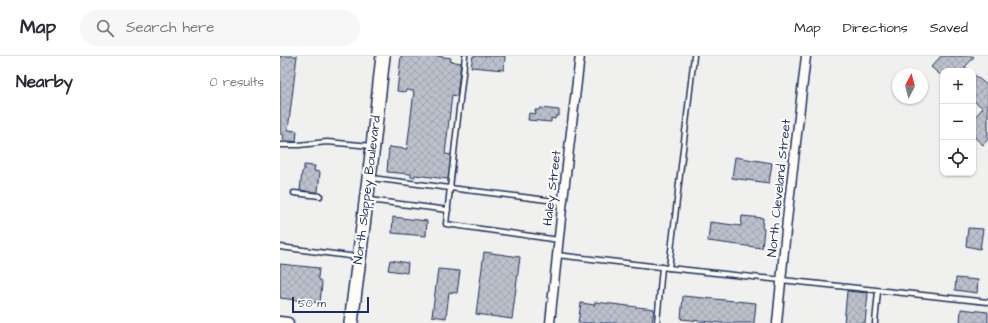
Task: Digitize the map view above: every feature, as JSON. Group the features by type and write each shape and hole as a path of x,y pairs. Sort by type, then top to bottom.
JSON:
{"main road":[{"name":"North Slappey Boulevard","path":"351,323 383,56"}],"street":[{"name":"Haley Street","path":"550,323 580,56"},
{"name":"North Cleveland Street","path":"777,323 806,56"},
{"path":"280,322 288,323"}],"lane":[{"path":"465,56 446,224 559,240"},
{"path":"669,268 694,56"},
{"path":"280,145 299,145 327,142 373,146"},
{"path":"368,178 563,202"},
{"path":"294,193 320,196"},
{"path":"366,200 448,210"},
{"path":"280,247 359,257"},
{"path":"557,255 988,302"},
{"path":"657,323 662,267"},
{"path":"874,323 878,291"}],"building":[{"path":"280,56 297,56 288,130 297,131 296,142 283,140 284,135 280,134"},
{"path":"401,56 437,56 451,58 450,61 461,63 457,96 452,95 445,154 452,155 449,177 447,179 415,175 414,178 411,177 411,174 387,172 389,147 407,149 414,91 397,91"},
{"path":"473,56 505,56 504,70 471,67"},
{"path":"941,56 974,57 965,67 966,68 940,68 940,74 931,67"},
{"path":"976,76 988,86 988,139 983,145 976,139 976,116 983,108 976,103"},
{"path":"540,108 559,110 559,116 556,116 555,119 551,118 551,122 528,120 529,113 536,114 535,110 539,110"},
{"path":"735,157 772,163 769,183 732,178"},
{"path":"304,165 315,166 314,171 320,172 318,192 307,193 307,191 300,190"},
{"path":"742,216 763,218 762,228 764,229 762,248 708,241 710,222 741,226"},
{"path":"393,217 427,221 426,236 392,233"},
{"path":"968,228 983,229 980,249 966,246"},
{"path":"484,252 520,257 512,319 476,314"},
{"path":"390,260 408,263 407,273 388,270"},
{"path":"280,264 319,268 318,278 322,283 320,303 280,298"},
{"path":"438,269 460,271 457,293 449,292 446,318 432,316"},
{"path":"956,278 978,280 977,293 955,290"},
{"path":"847,291 868,293 865,323 844,323"},
{"path":"683,296 756,303 754,323 721,323 681,319"},
{"path":"595,302 654,309 652,323 578,323 581,303 595,305"},
{"path":"961,309 988,312 988,323 960,323"}]}
